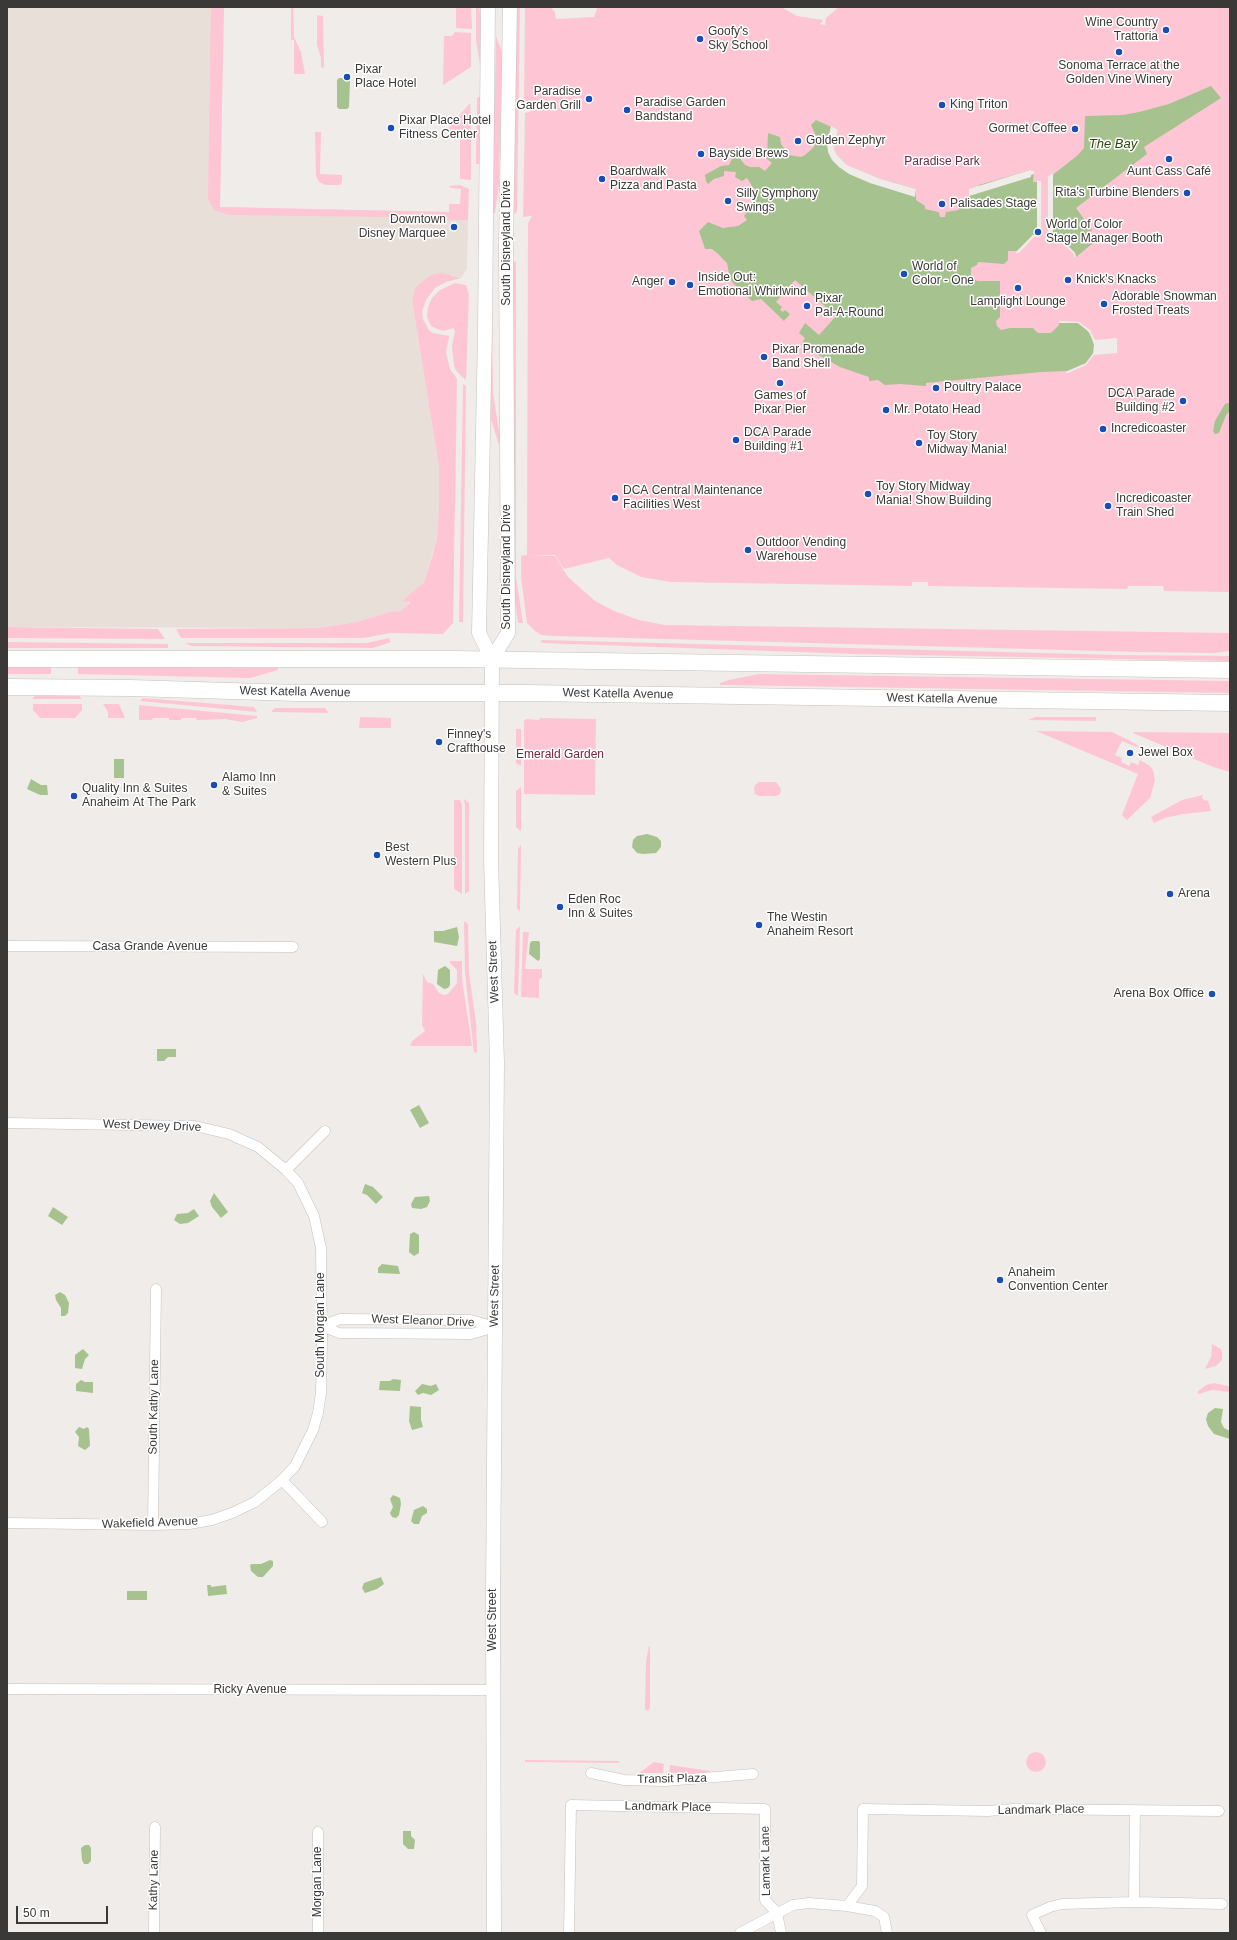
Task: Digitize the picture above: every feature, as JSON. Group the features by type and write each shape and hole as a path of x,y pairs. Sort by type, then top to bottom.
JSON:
{"main road":[{"name":"South Disneyland Drive","path":"488,7 485,331 479,633 492,659"},
{"name":"South Disneyland Drive","path":"492,659 508,633 506,244 510,7"},
{"path":"485,246 506,244"},
{"path":"7,658 492,659 1230,670"},
{"name":"West Street","path":"492,659 491,896 497,1063 493,1690 494,1933"},
{"name":"West Katella Avenue","path":"7,687 130,688 297,693 492,693 1230,703"}],"street":[{"name":"Casa Grande Avenue","path":"7,946 293,947"},
{"name":"West Dewey Drive","path":"7,1123 195,1126 224,1132 244,1140 270,1156 286,1170"},
{"path":"286,1170 325,1131"},
{"name":"South Morgan Lane","path":"282,1480 295,1466 304,1450 318,1412 322,1376 321,1248 318,1231 307,1201 298,1184 286,1170"},
{"name":"South Kathy Lane","path":"152,1525 156,1289"},
{"name":"West Eleanor Drive","path":"322,1326 340,1319 347,1319 471,1320 495,1327"},
{"name":"West Eleanor Drive","path":"322,1326 339,1333 471,1334 495,1327"},
{"path":"282,1480 322,1522"},
{"name":"Wakefield Avenue","path":"7,1523 152,1525 189,1524 212,1520 232,1513 255,1502 282,1480"},
{"name":"Ricky Avenue","path":"7,1689 493,1690"},
{"name":"Transit Plaza","path":"591,1773 624,1780 665,1781 753,1774"},
{"name":"Landmark Place","path":"570,1933 571,1805 765,1809"},
{"name":"Lamark Lane","path":"765,1809 765,1900 778,1913 781,1933"},
{"name":"Landmark Place","path":"847,1906 862,1886 863,1809 988,1811 1013,1809 1219,1811"},
{"path":"1134,1902 1135,1810"},
{"name":"Kathy Lane","path":"154,1933 155,1827"},
{"name":"Morgan Lane","path":"318,1832 318,1933"},
{"path":"1041,1933 1032,1915 1050,1907 1062,1904 1134,1902 1222,1904"},
{"path":"740,1933 799,1904 823,1903 847,1906 880,1914 884,1917 887,1933"}],"shaded area":[{"path":"7,7 224,7 220,207 447,212 447,220 468,220 467,269 461,278 452,275 413,298 413,306 439,468 439,505 437,538 424,582 402,601 410,601 401,611 389,612 357,622 317,628 7,627"}],"green space":[{"path":"211,7 224,7 220,207 449,212 449,204 460,204 461,189 451,188 449,186 460,185 469,189 468,220 447,220 447,218 229,215 214,210 208,199"},
{"path":"291,7 293,7 294,37 301,52 305,74 294,74 294,40 291,40"},
{"path":"456,7 471,7 472,29 456,28"},
{"path":"476,7 479,7 481,19 480,65 476,40"},
{"path":"516,7 520,7 517,212 514,214"},
{"name":"Paradise Park","path":"525,7 550,7 555,12 556,19 594,17 597,8 608,7 781,7 797,16 823,20 820,24 825,25 826,18 839,7 1230,7 1230,592 1164,591 1163,586 1128,586 1127,589 928,586 928,582 912,582 912,586 671,582 641,577 617,565 609,558 564,569 555,555 529,555 555,556 568,577 595,601 614,611 639,620 665,625 1230,633 1230,651 1215,653 1138,652 554,636 541,635 535,631 527,623 521,577 521,556 527,555 528,223 532,216 523,217 525,113 530,112 530,103 524,103"},
{"path":"317,15 323,16 324,68 321,67 321,58 317,45"},
{"path":"455,32 471,33 471,67 443,85 444,36 452,36"},
{"path":"496,36 502,52 499,184 495,213 492,213"},
{"path":"481,96 481,164 476,164 477,98"},
{"path":"470,103 471,180 460,179 460,139 448,129"},
{"path":"315,132 321,132 320,174 342,175 342,182 340,185 325,185 319,182 316,176"},
{"path":"516,261 516,577 523,623 518,623 512,577 512,263"},
{"path":"442,273 461,278 446,282 435,288 426,300 422,312 423,319 429,330 433,333 449,336 446,352 450,369 457,379 453,623 443,634 391,633 364,638 181,638 176,629 317,628 357,622 389,612 401,611 410,602 402,601 424,582 432,557 437,538 439,505 439,468 413,306 413,298 415,289 419,284 431,275"},
{"path":"455,283 466,285 469,294 466,380 457,372 454,366 452,346 455,331 453,328 444,331 431,326 427,317 428,307 432,298 440,290"},
{"path":"492,323 493,393 500,437 499,445 489,413"},
{"path":"463,384 466,386 463,622 459,622"},
{"path":"7,627 158,629 165,639 7,638"},
{"path":"389,638 391,642 373,648 191,646 185,643 367,643"},
{"path":"541,640 1118,655 1230,656 1230,661 855,654 542,643"},
{"path":"7,642 168,644 168,648 7,648"},
{"path":"7,666 51,667 51,674 7,674"},
{"path":"78,666 278,668 278,670 250,678 78,674"},
{"path":"759,674 1230,681 1230,693 720,685 720,683 729,680"},
{"path":"36,695 78,695 82,699 32,699"},
{"path":"143,698 254,707 257,712 140,701"},
{"path":"33,704 82,704 82,710 75,718 40,718 33,710"},
{"path":"103,704 119,704 125,718 108,718 108,712"},
{"path":"139,705 257,716 257,718 242,722 225,719 197,720 196,718 169,720 169,718 153,718 152,720 139,720"},
{"path":"275,708 325,708 329,713 271,712"},
{"path":"360,717 391,718 391,728 359,728"},
{"path":"1035,717 1096,717 1096,721 1028,720"},
{"name":"Emerald Garden","path":"540,718 596,719 595,795 524,794 524,721 526,719 539,720"},
{"path":"516,729 521,729 521,766 516,763"},
{"path":"1036,731 1112,732 1134,743 1144,750 1122,741 1115,755 1122,758 1121,762 1129,766 1131,762 1138,765 1140,760 1150,766 1153,770 1155,780 1150,798 1127,820 1122,815 1138,774"},
{"path":"1133,733 1230,733 1230,772 1213,767"},
{"path":"759,782 776,782 781,789 780,794 776,796 759,796 755,794 755,785"},
{"path":"521,787 521,831 516,827 516,791"},
{"path":"1203,795 1202,798 1206,801 1208,800 1211,811 1183,814 1165,818 1154,823 1151,817 1182,800"},
{"path":"464,799 469,803 469,891 465,894 465,806"},
{"path":"454,800 460,800 462,805 462,894 454,889"},
{"path":"521,845 520,912 517,908 518,849"},
{"path":"464,921 468,924 469,973 476,1023 477,1052 474,1053 465,973"},
{"path":"520,926 518,996 514,993 516,930"},
{"path":"523,932 529,932 525,969 542,969 542,978 539,979 539,998 521,997"},
{"path":"450,961 462,961 462,979 472,1046 410,1046 412,1041 425,1031 422,1025 423,974 427,982 433,984 439,993 444,995 448,994 457,983 457,970 450,963"},
{"path":"1212,1344 1221,1349 1222,1360 1216,1366 1205,1369 1211,1357"},
{"path":"1214,1383 1230,1387 1230,1392 1212,1390 1199,1394 1197,1392 1206,1385"},
{"path":"649,1646 650,1708 648,1711 645,1710 645,1706 646,1661"},
{"path":"1036,1752 1043,1755 1046,1762 1043,1769 1036,1772 1029,1769 1026,1762 1029,1755"},
{"path":"525,1760 618,1761 620,1763 525,1762"},
{"path":"654,1762 664,1764 663,1773 639,1773"},
{"path":"670,1765 710,1771 710,1773 669,1773"}],"water":[{"path":"339,78 347,78 350,80 349,107 347,109 339,109 337,107 337,80"},
{"name":"The Bay","path":"1211,86 1221,98 1144,147 1147,154 1076,208 1092,230 1085,237 1089,242 1097,236 1098,239 1076,257 1075,253 1057,235 1050,235 1050,177 1078,155 1084,148 1085,116 1123,115 1139,112 1169,104"},
{"path":"816,120 838,130 834,149 837,155 847,165 881,179 916,189 916,200 925,206 925,209 939,212 940,217 945,217 946,212 959,210 959,207 967,205 969,196 979,185 1030,170 1034,171 1033,182 1039,182 1039,235 1033,235 1017,251 1008,251 1008,260 1004,264 978,262 977,265 971,268 971,275 977,281 1000,281 1000,317 996,321 997,326 1001,330 1010,328 1033,328 1038,333 1051,333 1059,325 1059,323 1078,323 1088,331 1094,343 1116,340 1093,353 1085,364 1068,371 1041,372 926,383 926,386 900,384 885,385 878,380 869,381 869,377 840,367 801,345 805,338 799,333 805,323 819,335 836,316 795,280 776,302 782,307 780,310 783,312 785,310 790,314 784,321 761,299 752,301 733,283 730,279 727,263 712,249 705,249 699,231 708,222 723,228 738,226 747,220 744,216 749,208 754,209 756,199 750,198 749,192 754,189 747,178 742,181 735,177 736,172 724,171 724,176 714,179 708,184 705,175 721,166 729,165 732,159 731,155 735,152 745,165 750,167 759,167 765,171 772,163 767,159 768,133 780,137 781,144 789,155 801,157 814,147 817,138 811,125"},
{"path":"1225,404 1230,404 1230,411 1226,415 1219,433 1215,434 1213,431 1215,421"},
{"path":"114,759 124,759 124,778 114,778"},
{"path":"31,779 41,785 47,785 48,795 40,795 27,789"},
{"path":"647,834 657,837 661,841 661,847 656,853 637,853 632,847 633,840 637,836"},
{"path":"457,927 459,937 457,946 434,942 434,931 443,931"},
{"path":"532,941 539,941 540,943 540,959 538,961 529,954 530,943"},
{"path":"445,966 450,970 450,985 448,988 444,989 437,984 438,970"},
{"path":"157,1049 176,1049 176,1057 168,1057 164,1061 157,1061"},
{"path":"419,1105 429,1123 420,1128 410,1110"},
{"path":"365,1184 373,1187 383,1197 376,1204 367,1195 362,1193"},
{"path":"214,1193 228,1212 221,1218 212,1207 210,1201"},
{"path":"429,1196 430,1201 427,1207 421,1209 412,1208 411,1204 415,1197"},
{"path":"53,1207 68,1217 62,1225 48,1216"},
{"path":"194,1209 199,1216 188,1223 180,1224 174,1220 177,1214 188,1213"},
{"path":"414,1232 419,1235 419,1253 414,1256 409,1252 410,1234"},
{"path":"382,1264 398,1266 400,1274 378,1273 378,1268"},
{"path":"60,1292 65,1295 69,1303 68,1313 65,1316 61,1316 61,1308 56,1300 55,1295"},
{"path":"83,1349 89,1355 85,1359 82,1369 75,1368 75,1355"},
{"path":"393,1379 401,1380 400,1391 379,1390 380,1381 390,1381"},
{"path":"81,1380 85,1382 93,1382 93,1393 76,1391 76,1384"},
{"path":"422,1384 431,1386 436,1384 439,1390 431,1395 423,1393 418,1395 415,1391"},
{"path":"410,1406 421,1407 421,1420 423,1427 412,1430 409,1421"},
{"path":"1215,1408 1223,1409 1221,1422 1224,1428 1230,1431 1230,1439 1214,1434 1208,1426 1206,1419 1208,1413"},
{"path":"79,1427 84,1429 87,1427 89,1429 90,1446 85,1450 78,1446 79,1437 75,1432"},
{"path":"393,1495 400,1498 401,1504 399,1515 396,1518 392,1517 390,1513 393,1507 390,1499"},
{"path":"423,1506 427,1509 427,1513 422,1516 419,1524 414,1524 411,1521 414,1510"},
{"path":"270,1560 273,1561 273,1566 263,1577 258,1577 251,1571 250,1565 261,1564"},
{"path":"381,1577 384,1584 377,1589 365,1593 362,1588 364,1583"},
{"path":"207,1585 211,1585 211,1587 226,1585 227,1594 208,1596"},
{"path":"127,1591 147,1591 147,1600 127,1600"},
{"path":"403,1831 411,1831 411,1836 415,1840 414,1849 408,1849 403,1844"},
{"path":"85,1845 89,1845 91,1848 91,1861 88,1864 84,1864 82,1860 81,1848"}],"pier":[{"path":"831,126 838,130 834,149 837,155 847,165 881,179 916,189 915,197 870,183 849,174 839,167 832,160 828,152 827,144"},
{"path":"1030,170 1034,171 1034,174 1031,175 1031,177 969,196 969,189"},
{"path":"1053,173 1053,235 1057,235 1075,253 1076,257 1074,257 1074,254 1056,237 1048,236 1048,177"},
{"path":"1037,180 1041,182 1041,235 1034,237 1019,253 1015,253 1033,235 1037,234"},
{"path":"1060,321 1079,322 1090,330 1095,340 1117,338 1117,353 1094,355 1086,365 1068,373 1065,372 1086,363 1093,354 1094,345 1090,333 1078,323 1059,323"}],"place":[{"name":"Wine Country Trattoria","path":"1166,30"},
{"name":"Goofy's Sky School","path":"700,39"},
{"name":"Sonoma Terrace at the Golden Vine Winery","path":"1119,52"},
{"name":"Pixar Place Hotel","path":"347,77"},
{"name":"Paradise Garden Grill","path":"589,99"},
{"name":"King Triton","path":"942,105"},
{"name":"Paradise Garden Bandstand","path":"627,110"},
{"name":"Pixar Place Hotel Fitness Center","path":"391,128"},
{"name":"Gormet Coffee","path":"1075,129"},
{"name":"Golden Zephyr","path":"798,141"},
{"name":"Bayside Brews","path":"701,154"},
{"name":"Aunt Cass Café","path":"1169,159"},
{"name":"Boardwalk Pizza and Pasta","path":"602,179"},
{"name":"Rita's Turbine Blenders","path":"1187,193"},
{"name":"Silly Symphony Swings","path":"728,201"},
{"name":"Palisades Stage","path":"942,204"},
{"name":"Downtown Disney Marquee","path":"454,227"},
{"name":"World of Color Stage Manager Booth","path":"1038,232"},
{"name":"World of Color - One","path":"904,274"},
{"name":"Knick's Knacks","path":"1068,280"},
{"name":"Anger","path":"672,282"},
{"name":"Inside Out: Emotional Whirlwind","path":"690,285"},
{"name":"Lamplight Lounge","path":"1018,288"},
{"name":"Adorable Snowman Frosted Treats","path":"1104,304"},
{"name":"Pixar Pal-A-Round","path":"807,306"},
{"name":"Pixar Promenade Band Shell","path":"764,357"},
{"name":"Games of Pixar Pier","path":"780,383"},
{"name":"Poultry Palace","path":"936,388"},
{"name":"DCA Parade Building #2","path":"1183,401"},
{"name":"Mr. Potato Head","path":"886,410"},
{"name":"Incredicoaster","path":"1103,429"},
{"name":"DCA Parade Building #1","path":"736,440"},
{"name":"Toy Story Midway Mania!","path":"919,443"},
{"name":"Toy Story Midway Mania! Show Building","path":"868,494"},
{"name":"DCA Central Maintenance Facilities West","path":"615,498"},
{"name":"Incredicoaster Train Shed","path":"1108,506"},
{"name":"Outdoor Vending Warehouse","path":"748,550"},
{"name":"Finney's Crafthouse","path":"439,742"},
{"name":"Jewel Box","path":"1130,753"},
{"name":"Alamo Inn & Suites","path":"214,785"},
{"name":"Quality Inn & Suites Anaheim At The Park","path":"74,796"},
{"name":"Best Western Plus","path":"377,855"},
{"name":"Arena","path":"1170,894"},
{"name":"Eden Roc Inn & Suites","path":"560,907"},
{"name":"The Westin Anaheim Resort","path":"759,925"},
{"name":"Arena Box Office","path":"1212,994"},
{"name":"Anaheim Convention Center","path":"1000,1280"}]}
